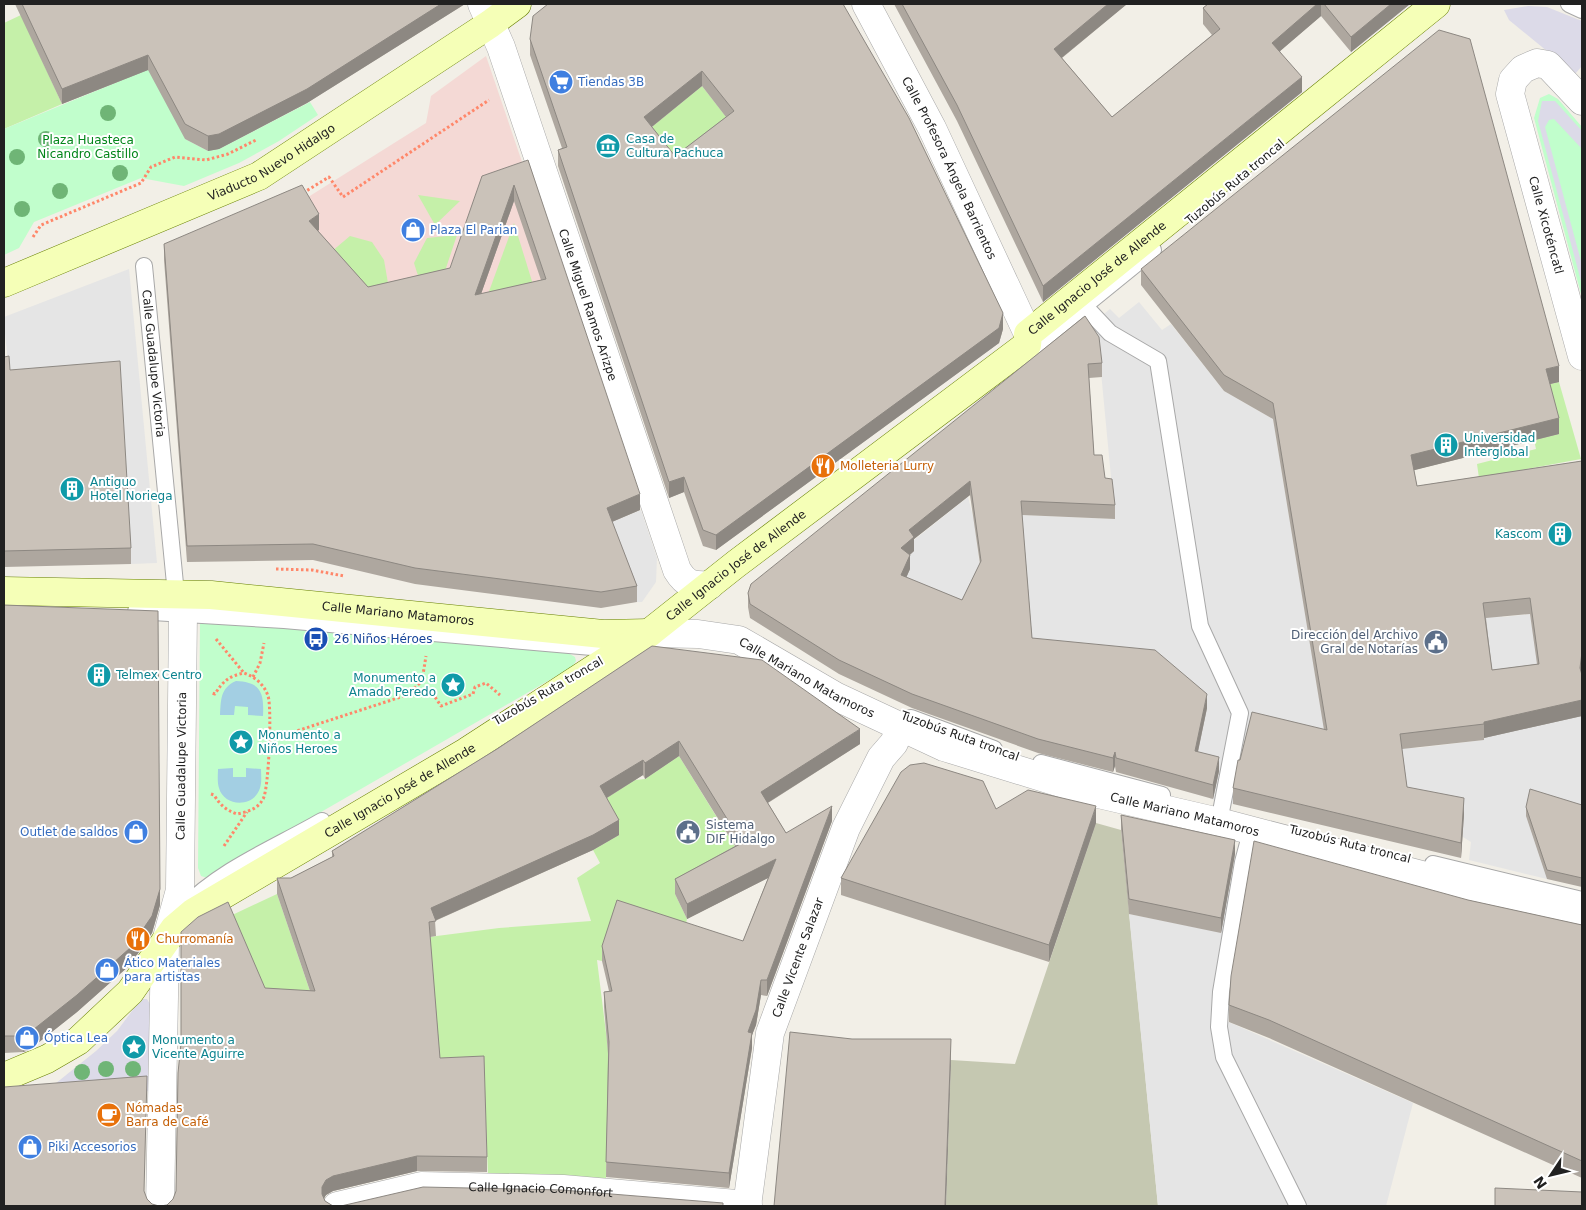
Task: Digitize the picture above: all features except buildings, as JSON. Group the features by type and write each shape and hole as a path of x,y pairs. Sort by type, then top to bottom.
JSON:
{"street":[{"name":"Viaducto Nuevo Hidalgo","path":"4,283 259,176 486,14 517,4"},
{"name":"Calle Profesora Ángela Barrientos","path":"866,4 932,128 1028,334"},
{"name":"Calle Ignacio José de Allende","path":"4,1077 47,1059 78,1041 130,992 168,936 194,912 219,895 368,811 466,752 649,633 1027,345 1028,334 1080,301 1436,4"},
{"name":"Calle Miguel Ramos Arizpe","path":"486,14 501,47 677,570"},
{"name":"Calle Xicoténcatl","path":"1582,101 1548,65 1536,63 1523,69 1513,80 1510,94 1582,356"},
{"path":"677,570 684,580 694,586 710,585"},
{"path":"649,633 671,602 676,587 677,570"},
{"name":"Calle Mariano Matamoros","path":"4,592 180,603 221,596 603,634 649,633 739,640 837,697 944,747 1090,792 1219,816 1251,832 1581,912"},
{"name":"Calle Guadalupe Victoria","path":"160,1206 168,936 180,890 180,603"},
{"name":"Calle Vicente Salazar","path":"748,1206 770,1033 846,828 881,758 894,743 901,726"},
{"name":"Calle Ignacio Comonfort","path":"337,1206 420,1186 563,1189 748,1206"}],"lane":[{"name":"Tuzobús Ruta troncal","path":"649,633 693,612 1449,4"},
{"path":"1569,4 1582,10"},
{"name":"Calle Guadalupe Victoria","path":"144,266 180,603"},
{"path":"1080,301 1110,333 1158,361 1200,626 1240,713 1219,816"},
{"path":"123,611 180,603"},
{"name":"Tuzobús Ruta troncal","path":"649,633 697,628 742,632 877,705 1010,755 1219,816 1376,851 1581,912"},
{"path":"1251,832 1243,862 1221,992 1219,1027 1224,1057 1298,1206"},
{"path":"4,1072 45,1054 75,1037 126,989 168,936"}],"path":[{"path":"300,195 329,177 343,198 494,96"},
{"path":"30,241 41,225 141,183 151,167 175,157 206,160 228,154 262,136"},
{"path":"273,569 312,570 351,577"},
{"path":"253,677 260,663 263,643 273,644"},
{"path":"407,695 422,681 427,648"},
{"path":"207,693 215,694 222,683 231,676 244,673 262,684 269,697 267,788 264,799 248,812 219,853"},
{"path":"269,740 429,688 441,706 472,694 475,687 486,683 495,689 503,699"},
{"path":"207,794 214,795 220,805 227,811 237,814 248,812"}],"shaded area":[{"path":"1528,6 1547,7 1582,21 1582,66 1575,74 1509,20 1504,10"},
{"name":"Plaza El Parian","path":"486,56 573,312 293,378 305,199 426,123 431,96"},
{"path":"1542,101 1555,101 1582,131 1582,149 1554,119 1549,120 1545,127 1582,265 1582,285 1538,121"},
{"path":"129,269 157,563 131,564 120,377 9,372 4,324 4,317"},
{"path":"1139,302 1162,330 1171,324 1224,391 1273,419 1327,746 1252,728 1234,804 1210,799 1217,771 1032,652 1021,515 1115,519 1099,351 1085,330 1110,309 1119,318"},
{"path":"968,497 974,520 981,575 968,602 901,589 901,562 909,544"},
{"path":"641,510 657,558 656,582 642,602 637,602 607,524"},
{"path":"1481,598 1503,617 1530,614 1534,637 1558,677 1492,686"},
{"path":"1579,709 1582,720 1582,814 1547,879 1469,860 1471,842 1407,803 1400,745 1417,748 1483,740 1483,735"},
{"path":"1096,823 1121,830 1158,1206 946,1206 951,1060 1015,1064"},
{"path":"1237,855 1241,934 1224,1020 1413,1103 1386,1206 1158,1206 1129,914 1219,932"},
{"path":"141,999 147,999 150,1004 150,1091 35,1100 96,1051 117,1031"}],"green space":[{"path":"21,15 62,104 4,129 4,23"},
{"name":"Plaza Huasteca Nicandro Castillo","path":"161,64 185,139 208,151 219,149 310,102 318,115 279,141 239,163 184,186 141,178 34,222 19,248 4,255 4,129"},
{"path":"702,86 734,127 675,172 651,142 653,126"},
{"path":"1549,94 1558,99 1582,127 1582,298 1534,118 1540,98"},
{"path":"418,195 460,201 435,225"},
{"path":"514,223 535,291 484,305"},
{"path":"457,235 443,277 420,282 414,263 427,238"},
{"path":"350,236 372,242 384,260 389,289 370,295 331,252"},
{"path":"1559,382 1581,459 1479,478 1477,464 1536,449 1534,440 1559,434 1534,388"},
{"path":"200,621 568,653 575,657 576,661 572,667 207,878 201,876 198,868"},
{"path":"679,756 742,858 675,894 687,919 683,937 602,961 597,960 609,1057 606,1178 488,1175 484,1071 440,1073 429,937 499,928 591,921 577,878 600,863 593,850 619,835 600,802 635,780 645,779"},
{"path":"277,894 315,1006 265,1004 228,917"}],"water":[{"path":"236,681 251,684 260,691 263,701 263,716 248,715 248,707 235,706 234,715 220,715 222,695 227,687"},
{"path":"233,768 233,777 246,777 246,768 261,769 260,788 257,795 246,802 239,803 227,799 218,786 218,769"}],"place":[{"name":"Tiendas 3B","path":"561,82"},
{"name":"Casa de Cultura Pachuca","path":"608,146"},
{"name":"Plaza El Parian","path":"413,230"},
{"name":"Universidad Interglobal","path":"1446,445"},
{"name":"Molleteria Lurry","path":"823,466"},
{"name":"Antiguo Hotel Noriega","path":"72,489"},
{"name":"Kascom","path":"1560,534"},
{"name":"26 Niños Héroes","path":"316,639"},
{"name":"Dirección del Archivo Gral de Notarías","path":"1436,642"},
{"name":"Telmex Centro","path":"99,675"},
{"name":"Monumento a Amado Peredo","path":"453,685"},
{"name":"Monumento a Niños Heroes","path":"241,742"},
{"name":"Outlet de saldos","path":"136,832"},
{"name":"Sistema DIF Hidalgo","path":"688,832"},
{"name":"Churromanía","path":"138,939"},
{"name":"Ático Materiales para artistas","path":"107,970"},
{"name":"Óptica Lea","path":"27,1038"},
{"name":"Monumento a Vicente Aguirre","path":"134,1047"},
{"name":"Nómadas Barra de Café","path":"109,1115"},
{"name":"Piki Accesorios","path":"30,1147"}]}
